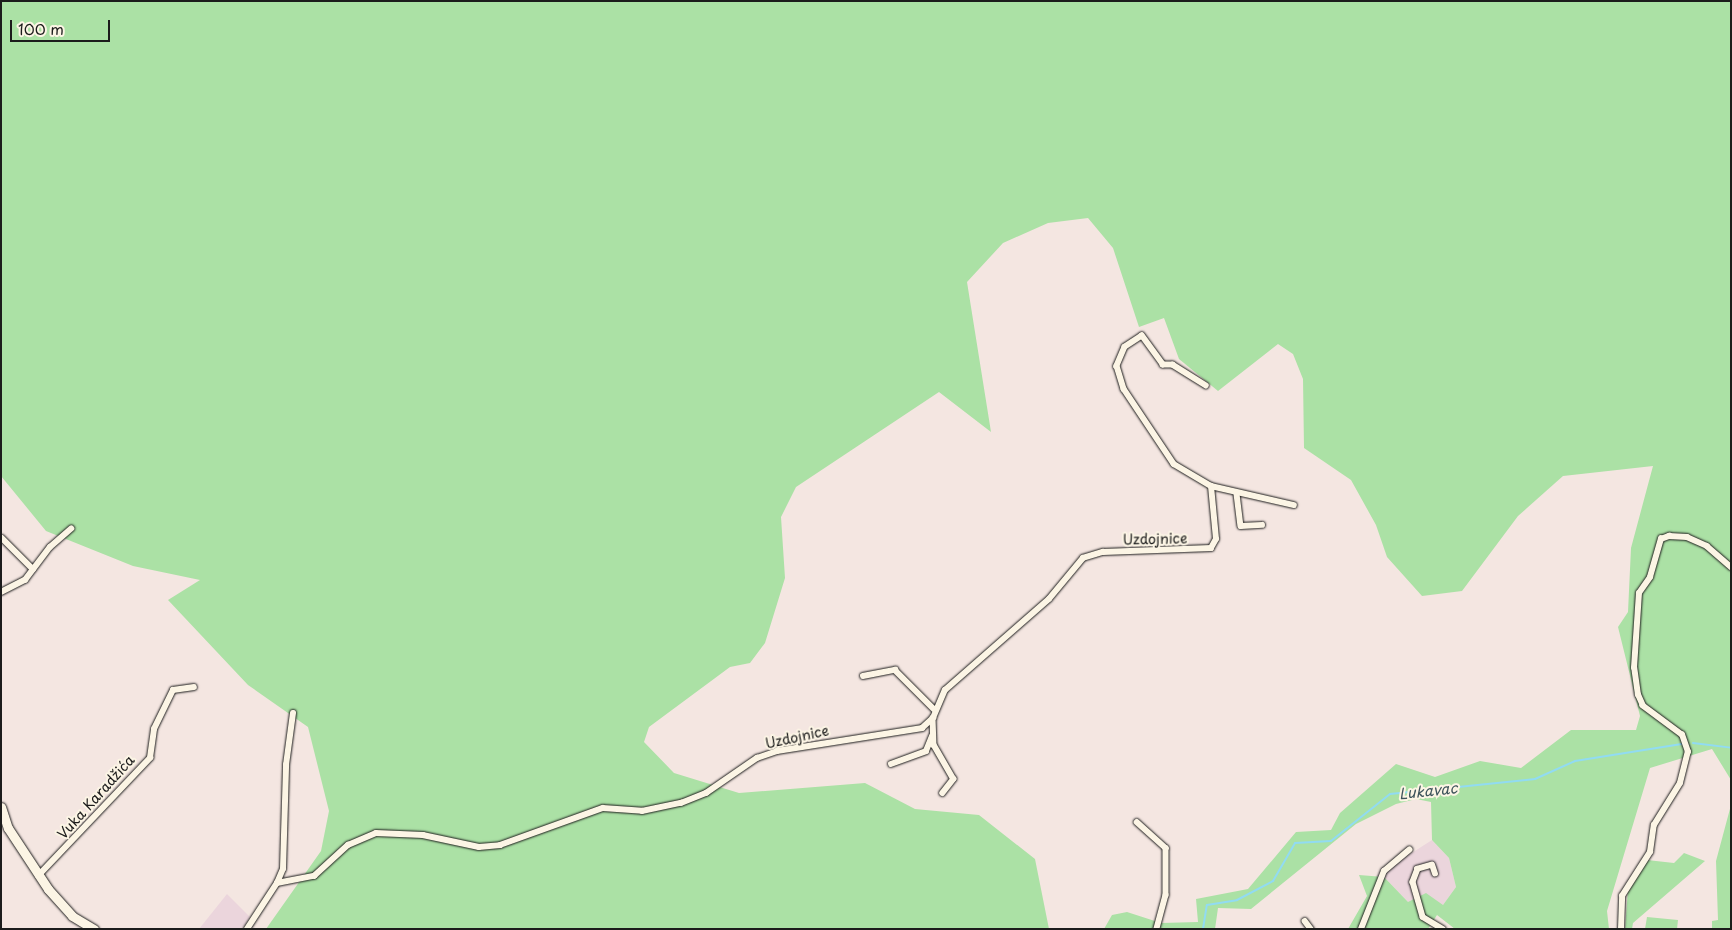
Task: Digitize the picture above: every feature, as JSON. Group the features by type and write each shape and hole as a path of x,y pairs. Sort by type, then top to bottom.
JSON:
{"street":[{"path":"1206,386 1173,364 1163,365 1142,336 1125,347 1117,366 1124,389 1174,464 1210,486 1237,494 1294,505"},
{"name":"Uzdojnice","path":"277,883 314,876 348,845 376,834 423,835 479,846 500,845 603,808 642,811 681,803 706,794 756,758 777,751 916,730 933,718 934,709 945,690 1049,599 1084,558 1103,552 1211,548 1216,539 1210,486"},
{"path":"1237,494 1241,526 1262,525"},
{"path":"1,592 25,580 71,529"},
{"path":"1621,929 1622,896 1650,852 1654,825 1680,783 1688,752 1682,735 1642,706 1634,668 1639,593 1650,577 1661,539 1687,537 1707,546 1731,567"},
{"path":"2,538 33,569"},
{"path":"863,676 895,670 934,709"},
{"name":"Vuka Karadžića","path":"38,876 150,758 154,729 173,690 194,687"},
{"path":"247,929 284,870 286,764 293,713"},
{"path":"891,764 926,751 932,734 933,718"},
{"path":"932,734 954,779 944,793"},
{"path":"1,807 8,828 38,876 59,903 94,929"},
{"path":"1137,822 1166,848 1166,895 1158,927"},
{"path":"1361,929 1384,871 1409,850"},
{"path":"1435,874 1432,865 1418,869 1413,882 1423,917 1443,929"},
{"path":"1305,921 1311,929"}],"shaded area":[{"path":"1432,840 1449,858 1456,887 1443,905 1408,902 1384,877 1376,876"},
{"path":"227,894 250,917 242,929 199,929"}],"green space":[{"path":"1,1 1731,1 1731,780 1712,749 1650,768 1607,911 1609,929 1455,929 1437,915 1428,929 1348,929 1367,896 1359,875 1384,877 1408,902 1426,893 1443,905 1456,887 1449,858 1432,840 1431,802 1416,799 1396,804 1356,824 1251,909 1218,908 1215,929 1104,929 1112,915 1127,912 1161,923 1198,922 1196,899 1248,889 1296,832 1331,830 1340,813 1396,764 1435,777 1480,761 1521,768 1571,730 1636,730 1640,716 1618,627 1628,612 1631,548 1653,466 1563,476 1518,516 1462,591 1422,596 1387,557 1376,525 1351,480 1304,448 1303,379 1293,354 1278,344 1218,391 1179,359 1164,318 1139,327 1113,248 1088,218 1048,223 1003,243 967,282 991,432 939,392 796,487 781,517 785,578 765,643 750,663 730,667 649,727 644,742 674,773 739,793 865,783 915,809 979,815 1035,859 1049,929 266,929 321,851 329,811 308,727 248,685 168,600 200,580 133,566 46,531 1,476"},
{"path":"1731,805 1731,929 1712,929 1712,921 1718,920 1716,861"},
{"path":"1684,853 1705,861 1633,923 1632,929 1625,929 1628,889 1647,860 1674,863"},
{"path":"1647,917 1678,920 1677,929 1645,929"}],"waterway":[{"name":"Lukavac","path":"1693,743 1731,748"},
{"name":"Lukavac","path":"1203,929 1207,905 1237,900 1273,881 1295,843 1331,841 1390,794 1535,779 1575,761 1682,744"},
{"name":"Lukavac","path":"1118,929 1153,929"}]}
